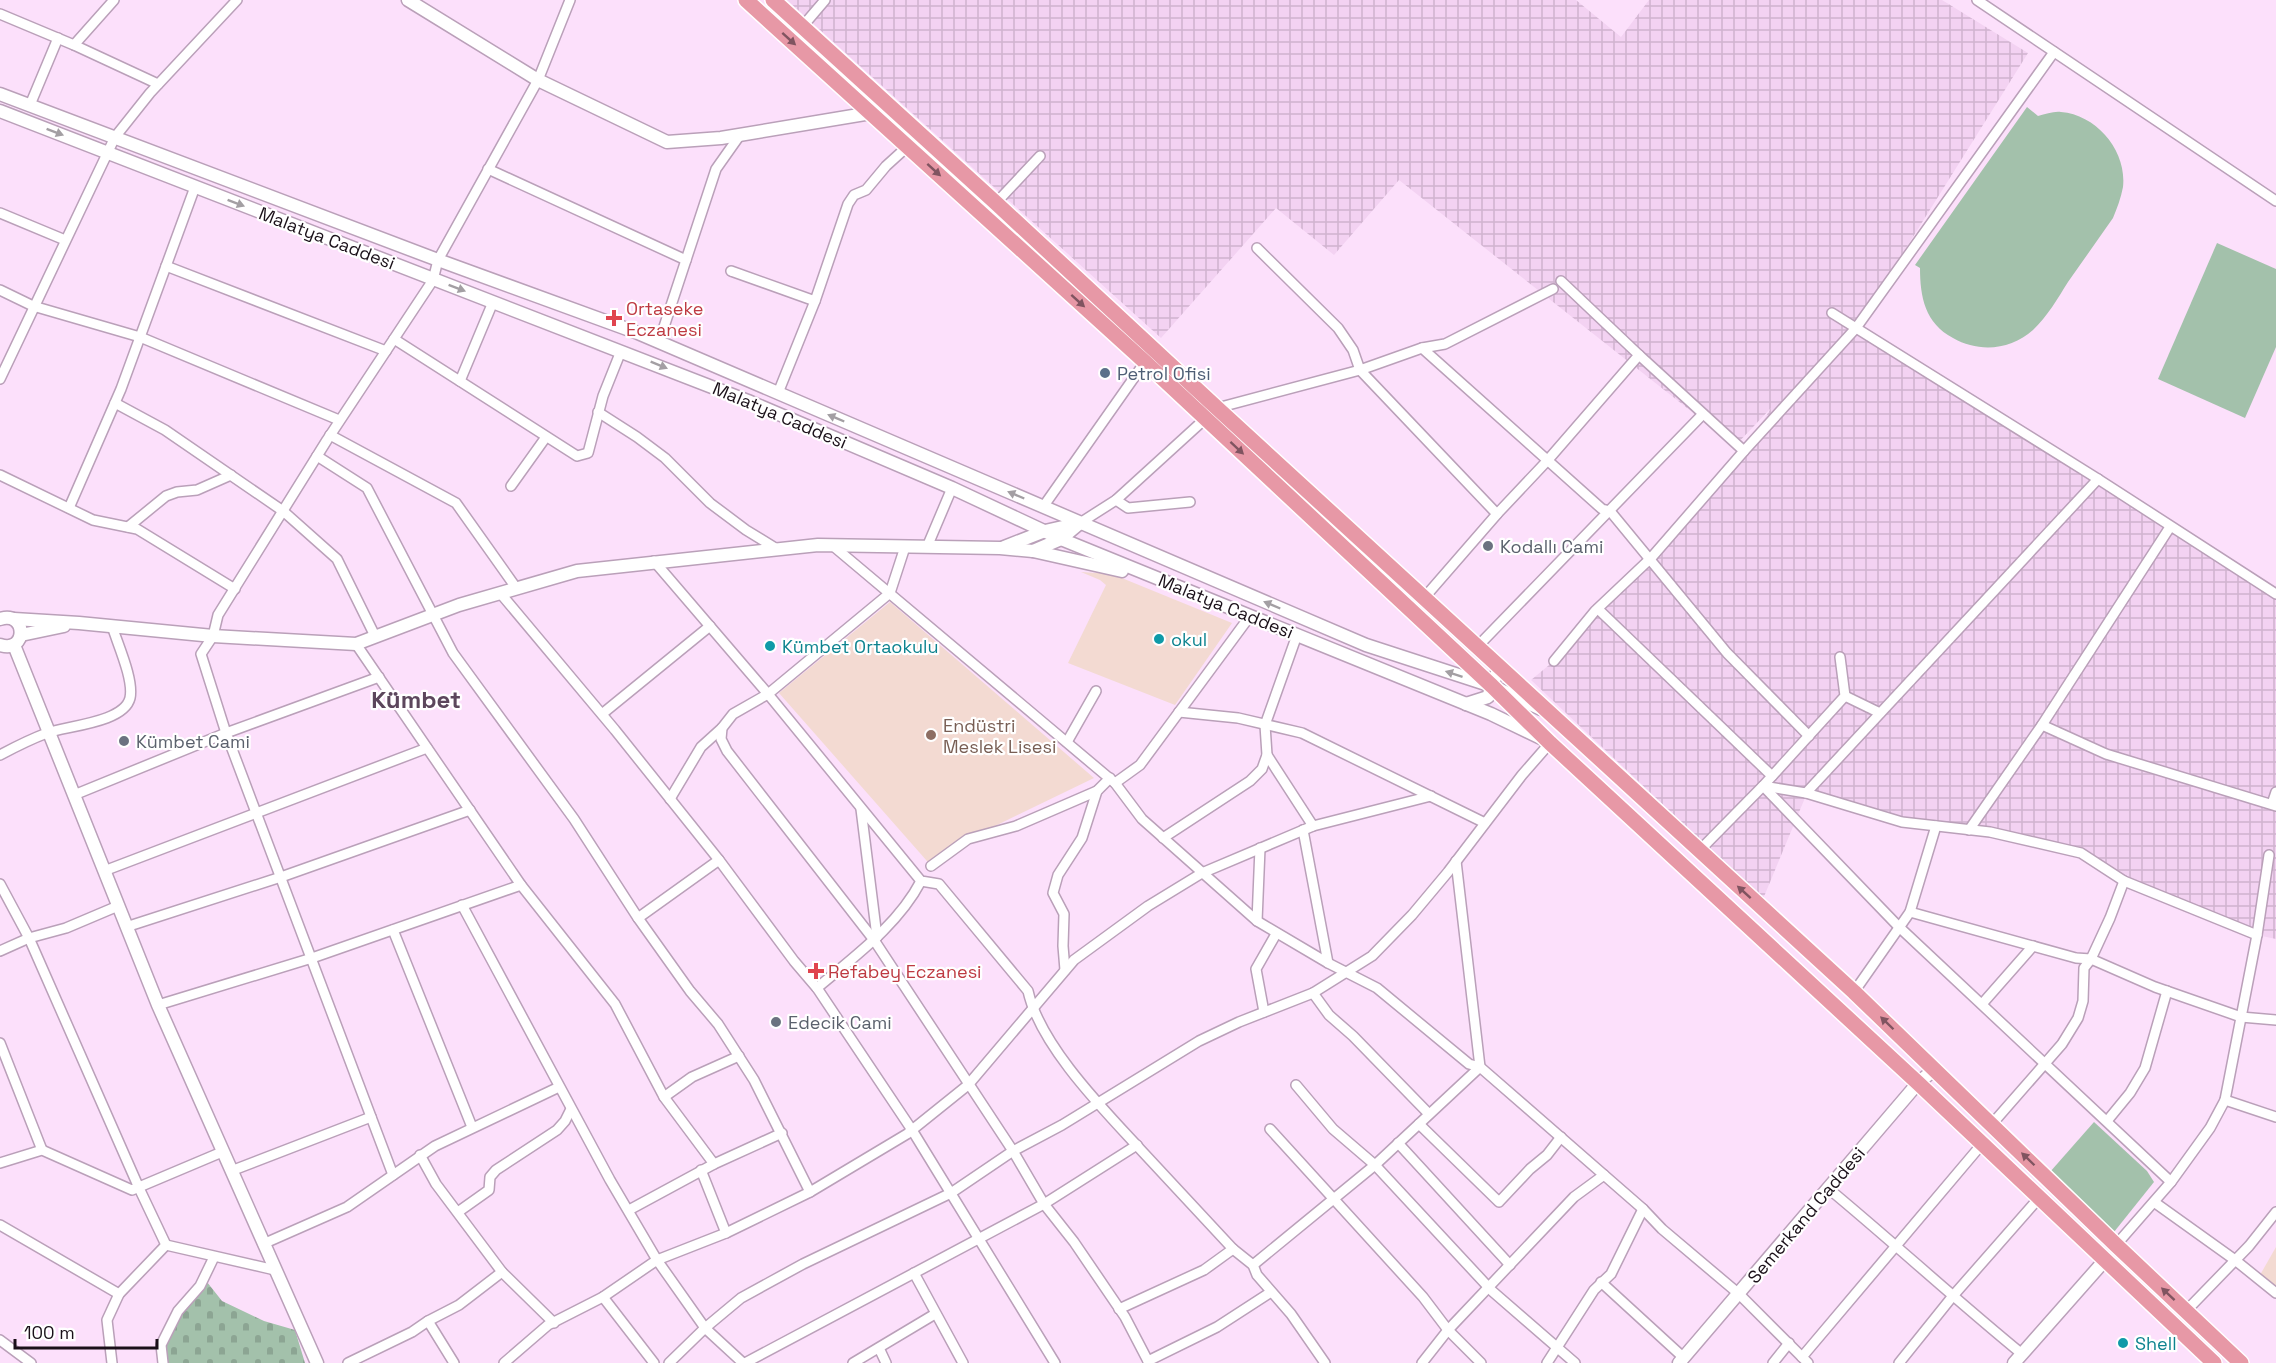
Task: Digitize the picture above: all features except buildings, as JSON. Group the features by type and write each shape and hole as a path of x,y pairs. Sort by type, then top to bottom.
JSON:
{"main road":[{"path":"746,0 1144,362 1211,413 1424,598 1854,992 2241,1363"},
{"path":"773,0 996,202 1550,743 1918,1083 2214,1363"}],"street":[{"path":"74,45 114,0"},
{"path":"0,379 115,137 158,84 237,0"},
{"path":"408,0 537,80 667,142 740,135 871,113"},
{"path":"393,1175 226,733 201,654 213,636 219,615 339,420 433,280 438,260 537,80 570,0"},
{"path":"802,27 825,0"},
{"path":"1977,0 2276,201"},
{"path":"0,14 158,84"},
{"path":"30,105 58,38"},
{"path":"1554,662 1598,609 1651,558 1856,328 2054,52"},
{"path":"0,94 659,342 1366,645 1492,686 1547,712"},
{"name":"Malatya Caddesi","path":"0,111 748,401 952,488 1061,539 1466,704 1550,743"},
{"path":"659,342 716,169 740,135"},
{"path":"778,393 815,301 848,204 854,195 866,190 886,166 908,146"},
{"path":"996,202 1040,156"},
{"path":"488,169 686,260"},
{"path":"69,508 115,403 195,187"},
{"path":"0,213 65,240"},
{"path":"1257,248 1338,328 1353,350 1360,370 1497,514"},
{"path":"166,266 386,351"},
{"path":"731,271 815,301"},
{"path":"1561,281 1744,452"},
{"path":"1033,551 1061,539 1080,523 1116,501 1211,413 1360,370 1422,348 1445,344 1553,289"},
{"path":"0,290 33,306 140,337 339,420"},
{"path":"460,381 493,302"},
{"path":"1832,313 2098,479 2276,594"},
{"path":"394,339 576,456 588,453 598,412 621,351"},
{"path":"1422,348 1602,509 1610,511 1727,653 1809,736"},
{"path":"1424,598 1639,355"},
{"path":"1043,507 1144,362"},
{"path":"115,403 165,430 283,511 337,560 375,636"},
{"path":"598,412 664,458 710,503 746,530 777,549"},
{"path":"1477,647 1703,414"},
{"path":"330,435 456,503 517,589"},
{"path":"510,486 546,437"},
{"path":"317,456 367,488 453,653 574,819 638,918 690,991 718,1024 782,1132 810,1192"},
{"path":"0,475 93,520 137,529 235,590"},
{"path":"128,527 166,496 177,492 197,490 231,475"},
{"path":"1806,792 2098,479"},
{"path":"927,547 952,488"},
{"path":"1116,501 1128,508 1190,502"},
{"path":"1000,548 1045,531 1080,523"},
{"path":"1969,830 2042,724 2170,527"},
{"path":"831,545 891,593 1112,781 1142,819 1257,921 1328,963 1377,988 1469,1064 1480,1067 1643,1209 1662,1229 1739,1294 1805,1360 1896,1245 1982,1144"},
{"path":"8,619 79,623 213,636 356,644 459,605 577,571 654,561 831,545 1000,548 1033,551 1162,580"},
{"path":"670,799 701,747 722,728 733,714 768,694 891,593 905,547"},
{"path":"654,561 768,694 921,882 939,884 1028,991 1032,1008 1046,1035 1097,1103 1233,1249 1253,1265 1257,1275 1291,1314 1324,1363"},
{"path":"501,594 602,714 719,860 794,961 817,988 912,1130 980,1238 1054,1363"},
{"path":"0,607 8,619 21,629 10,643"},
{"path":"1598,609 1772,776"},
{"path":"931,866 968,838 1016,826 1097,791 1140,765 1250,616"},
{"path":"10,643 79,623"},
{"path":"0,755 48,732 83,726 124,708 130,701 131,687 112,626"},
{"path":"602,714 710,626"},
{"path":"1163,838 1250,781 1262,769 1267,755 1265,724 1297,635"},
{"path":"10,643 23,669 158,1005 317,1363"},
{"path":"356,644 522,885 615,1004 664,1097 714,1164"},
{"path":"1700,851 1845,696 1840,657"},
{"path":"1466,704 1488,697 1499,667"},
{"path":"74,795 226,733 378,677"},
{"path":"1066,742 1096,691"},
{"path":"1845,696 1880,714"},
{"path":"1179,711 1238,718 1302,733 1485,823"},
{"path":"2042,724 2106,754 2274,805 2276,792"},
{"path":"722,728 721,739 727,751 875,938 968,1085 1014,1151 1044,1204 1074,1242 1119,1309 1149,1362 1217,1328 1271,1292"},
{"path":"669,1363 705,1328 741,1298 803,1264 951,1193 1014,1151 1199,1041 1313,993 1372,956 1412,915 1550,743"},
{"path":"104,871 427,748"},
{"path":"1267,755 1313,826"},
{"path":"1763,786 1806,792 1902,822 1990,832 2081,853 2124,881 2257,935"},
{"path":"1763,786 1898,926 2171,1182"},
{"path":"1065,970 1064,914 1053,893 1058,875 1082,838 1097,791"},
{"path":"504,1363 520,1347 554,1323 603,1297 657,1260 726,1233 810,1192 912,1130 968,1085 1074,960 1148,906 1202,873 1313,826 1431,796"},
{"path":"861,809 875,938"},
{"path":"126,927 281,877 470,810"},
{"path":"1854,992 1898,926 1910,912 1936,826"},
{"path":"1303,830 1328,963"},
{"path":"1257,921 1260,848"},
{"path":"2116,1245 2171,1182 2210,1128 2225,1100 2257,935 2269,855"},
{"path":"638,918 719,860"},
{"path":"1456,861 1480,1067"},
{"path":"1992,1124 2062,1044 2078,1018 2082,1001 2084,968 2091,959 2110,918 2124,881"},
{"path":"817,988 875,938 912,899 921,882"},
{"path":"0,884 29,938 166,1245"},
{"path":"158,1005 312,958 522,885"},
{"path":"462,905 571,1109 657,1260 705,1328 744,1363 1044,1204 1137,1145"},
{"path":"0,951 29,938 66,928 118,906"},
{"path":"1910,912 2076,958 2091,959 2168,991 2241,1017 2276,1020"},
{"path":"393,930 472,1126"},
{"path":"1264,1012 1256,969 1276,933"},
{"path":"1982,1004 2033,946"},
{"path":"2107,1121 2130,1093 2145,1068 2168,991"},
{"path":"1313,993 1329,1015 1353,1036 1429,1114"},
{"path":"0,1043 42,1150"},
{"path":"664,1097 692,1077 739,1056"},
{"path":"1253,1265 1375,1165 1480,1067"},
{"name":"Semerkand Caddesi","path":"1681,1360 1918,1083 1935,1069"},
{"path":"1296,1085 1333,1129 1375,1165 1489,1288 1575,1363"},
{"path":"263,1244 347,1207 420,1155 472,1126 559,1087"},
{"path":"2225,1100 2276,1117"},
{"path":"458,1212 489,1190 490,1177 496,1170 557,1130 571,1109"},
{"path":"231,1171 371,1117"},
{"path":"1419,1124 1499,1202 1530,1169 1547,1155 1561,1137"},
{"path":"1270,1130 1423,1297 1448,1330 1481,1363"},
{"path":"629,1210 701,1170 782,1132"},
{"path":"1398,1143 1510,1265"},
{"path":"0,1164 42,1150 132,1190 222,1152"},
{"path":"420,1155 436,1184 502,1272 554,1323"},
{"path":"701,1170 726,1233"},
{"path":"1422,1363 1448,1330 1574,1197 1604,1175"},
{"path":"1828,1189 1896,1245 2018,1359 2105,1260"},
{"path":"1899,1363 1952,1297 2039,1198"},
{"path":"2154,1202 2235,1260 2276,1293"},
{"path":"1547,1363 1601,1282 1611,1274 1643,1209"},
{"path":"2186,1311 2235,1260 2276,1212"},
{"path":"0,1225 119,1294"},
{"path":"166,1245 275,1270"},
{"path":"112,1363 107,1320 119,1294 166,1245"},
{"path":"1119,1309 1204,1270 1233,1249"},
{"path":"163,1363 161,1345 178,1311 200,1286 214,1257"},
{"path":"348,1363 412,1332 459,1305 502,1272"},
{"path":"914,1273 963,1363"},
{"path":"1601,1282 1681,1360"},
{"path":"603,1297 654,1363"},
{"path":"853,1363 935,1314"},
{"path":"428,1321 454,1363"},
{"path":"0,1340 31,1363"},
{"path":"1773,1363 1789,1343"},
{"path":"879,1348 886,1363"}],"shaded area":[{"path":"787,0 1576,0 1621,37 1649,0 1942,0 2028,53 1856,328 2276,590 2276,939 2257,935 2124,881 2081,853 1936,826 1807,793 1763,899 1531,680 1554,661 1744,452 1771,408 1735,446 1399,180 1334,255 1276,208 1161,338"},
{"path":"1081,572 1112,574 1232,623 1175,705 1068,663 1106,585"},
{"name":"Endüstri Meslek Lisesi","path":"890,602 1094,778 995,826 934,869 779,693"},
{"path":"2276,1247 2276,1286 2260,1275"}],"green space":[{"path":"2027,107 2038,116 2058,112 2074,115 2097,128 2115,148 2123,174 2123,187 2113,218 2038,325 2015,342 1994,347 1973,346 1944,332 1930,317 1923,299 1920,268 1915,265"},
{"path":"2217,243 2276,269 2276,347 2245,418 2158,379"},
{"path":"2094,1122 2147,1171 2154,1182 2114,1232 2050,1172"},
{"path":"207,1282 222,1301 264,1321 295,1330 305,1363 167,1363 164,1342 182,1303"}],"place":[{"name":"Ortaseke Eczanesi","path":"614,318"},
{"name":"Petrol Ofisi","path":"1105,373"},
{"name":"Kodallı Cami","path":"1488,546"},
{"name":"okul","path":"1159,639"},
{"name":"Kümbet Ortaokulu","path":"770,646"},
{"name":"Endüstri Meslek Lisesi","path":"931,735"},
{"name":"Kümbet Cami","path":"124,741"},
{"name":"Refabey Eczanesi","path":"816,971"},
{"name":"Edecik Cami","path":"776,1022"},
{"name":"Shell","path":"2123,1343"}],"district":[{"name":"Kümbet","path":"416,699"}]}
